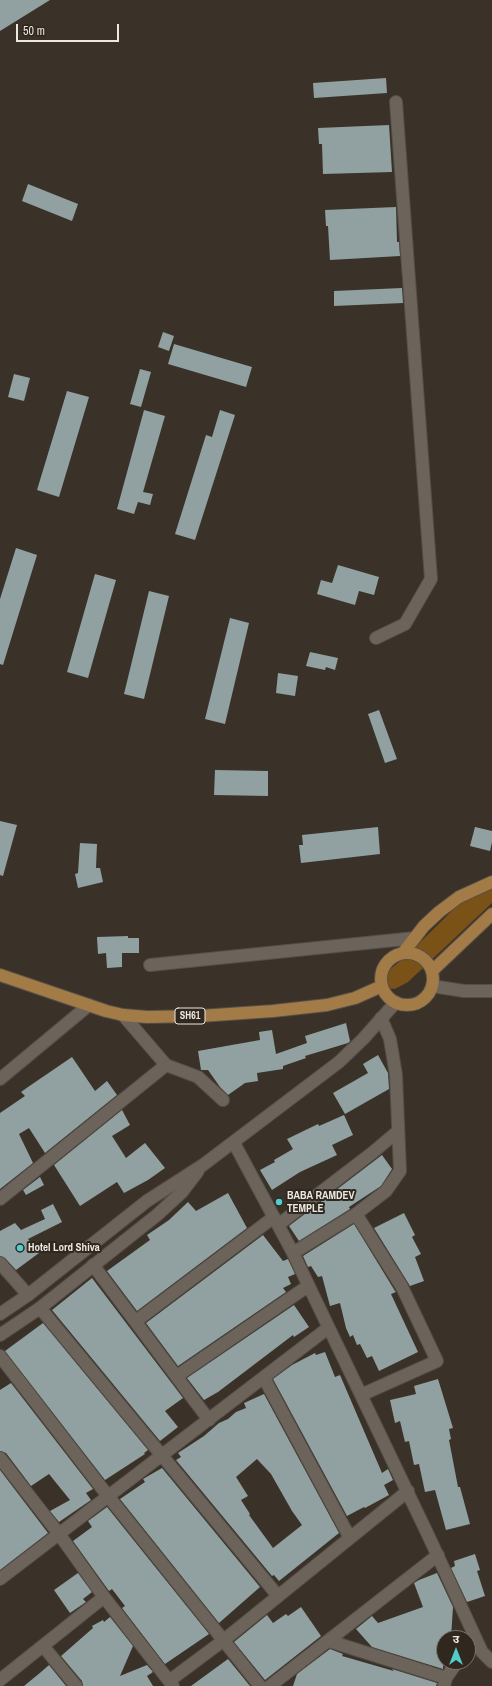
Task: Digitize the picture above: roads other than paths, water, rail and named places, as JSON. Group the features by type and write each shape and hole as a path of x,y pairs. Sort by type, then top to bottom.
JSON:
{"main road":[{"path":"403,953 424,926 439,912 459,897 492,882"},
{"path":"432,971 492,914"},
{"path":"403,953 418,955 429,964 432,971 432,986 429,993 418,1002 403,1005 390,998 382,986 382,972 385,965 389,959 403,953"},
{"name":"SH61","path":"0,975 123,1015 146,1017 200,1016 273,1011 327,1005 355,998 382,986"}],"street":[{"path":"376,638 405,624 431,579 396,102"},
{"path":"150,965 415,938"},
{"path":"432,986 464,991 492,991"},
{"path":"0,1314 28,1295 147,1201 203,1166 234,1143 252,1127 339,1062 363,1039 396,1002"},
{"path":"0,1079 89,1005"},
{"path":"123,1015 166,1065 198,1077 223,1100"},
{"path":"293,1253 356,1214 386,1191 400,1171 396,1074 390,1039 381,1018"},
{"path":"0,1199 166,1065"},
{"path":"136,1321 372,1153 398,1132"},
{"path":"234,1143 293,1253 408,1491 438,1555 467,1630"},
{"path":"0,1335 40,1308 157,1215 182,1192 203,1166"},
{"path":"356,1214 402,1287 437,1361 361,1395"},
{"path":"0,1263 28,1295"},
{"path":"93,1265 209,1420"},
{"path":"177,1376 308,1286"},
{"path":"40,1308 278,1596"},
{"path":"0,1579 328,1328"},
{"path":"0,1356 108,1496 260,1686"},
{"path":"264,1378 350,1538"},
{"path":"0,1458 171,1684 408,1491"},
{"path":"270,1686 438,1555"},
{"path":"0,1680 104,1597"},
{"path":"329,1641 445,1682 452,1670"},
{"path":"476,1645 492,1662"},
{"path":"43,1646 76,1686"}],"place":[{"name":"BABA RAMDEV TEMPLE","path":"279,1202"},
{"name":"Hotel Lord Shiva","path":"20,1248"}]}
